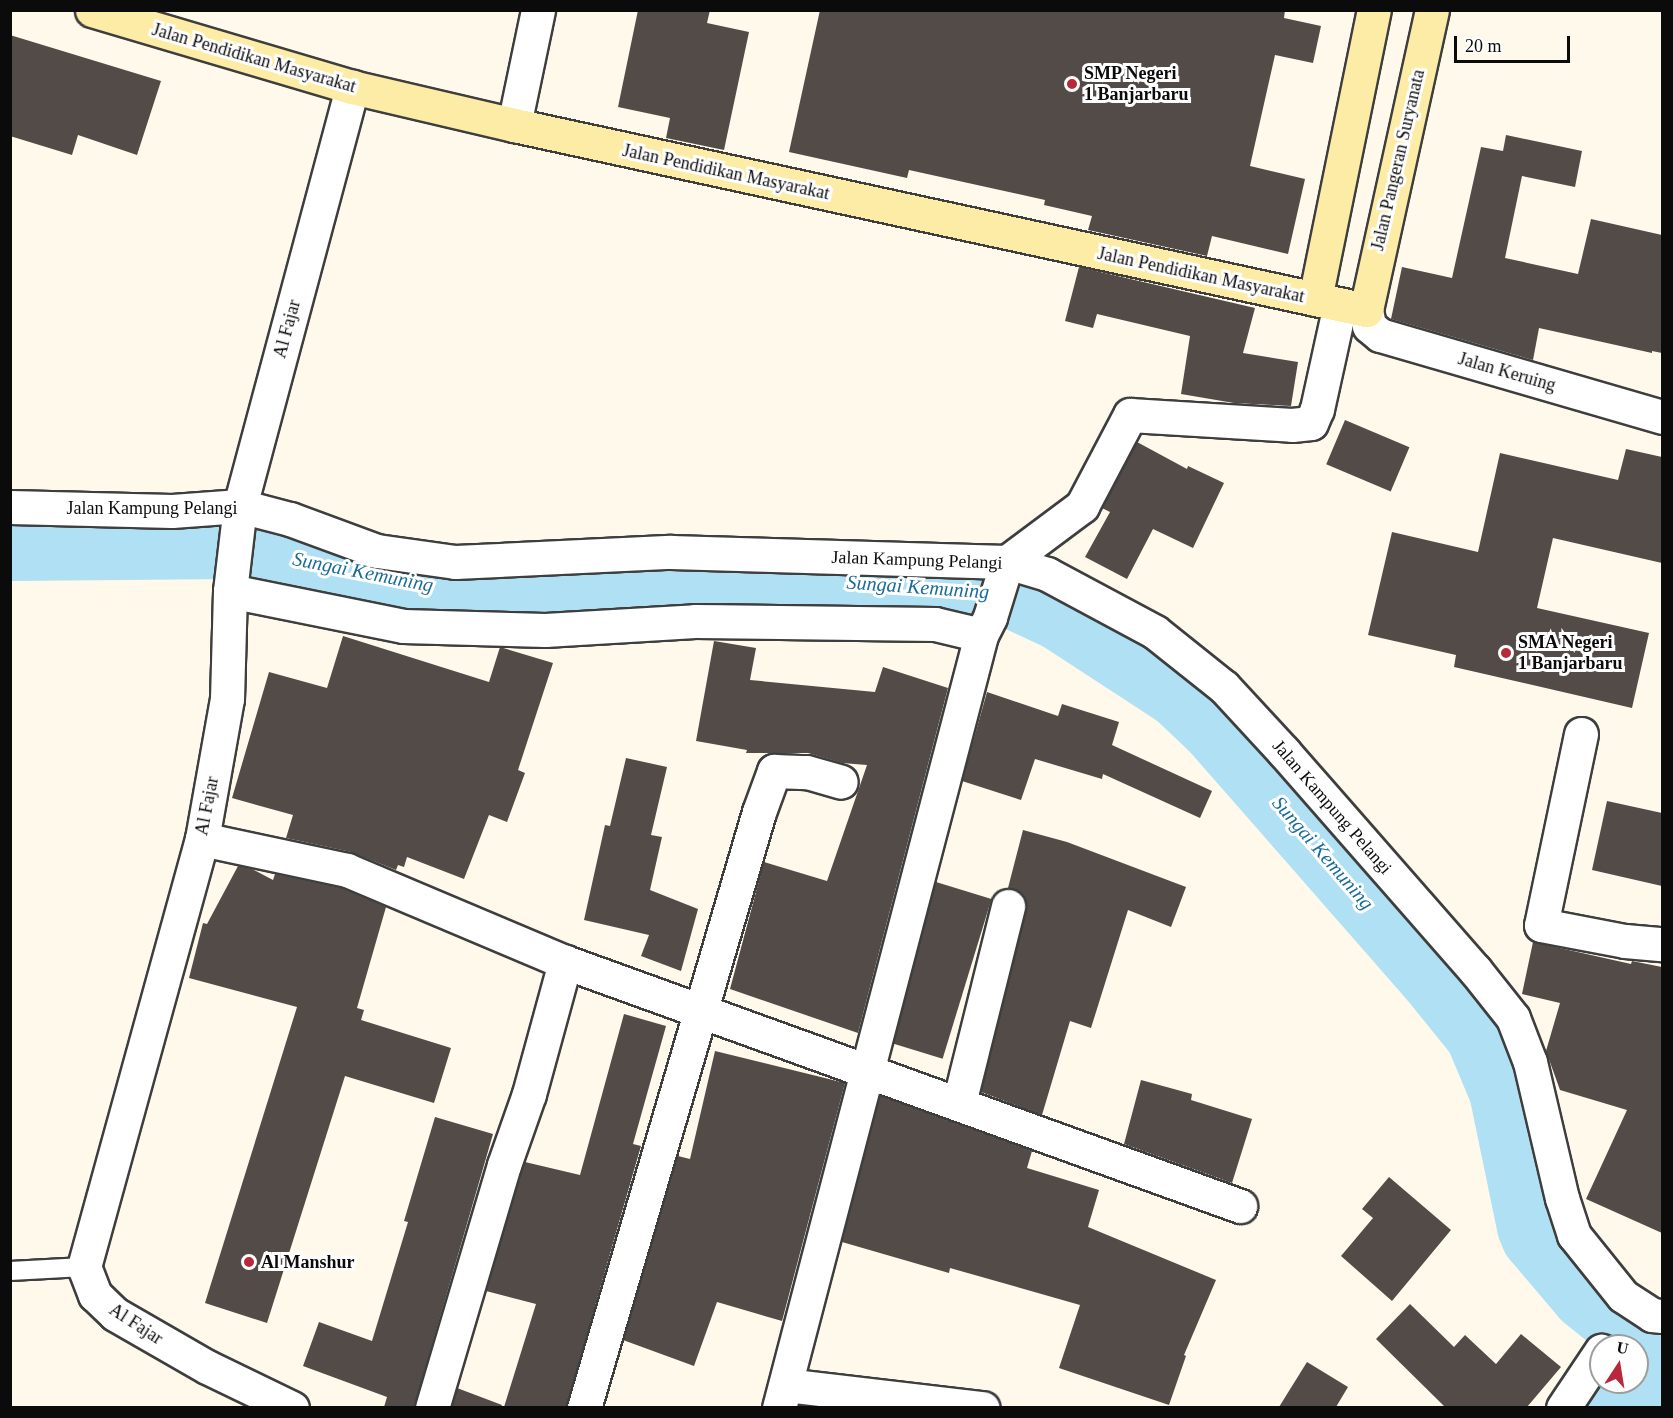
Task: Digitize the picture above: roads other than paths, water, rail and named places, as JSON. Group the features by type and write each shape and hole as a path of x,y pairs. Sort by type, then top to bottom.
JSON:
{"street":[{"path":"514,125 538,10"},
{"path":"983,1407 783,1396 866,1070 986,626 1006,565 1082,506 1130,416 1292,425 1311,423 1317,409 1340,304 1374,10"},
{"name":"Jalan Pangeran Suryanata","path":"1340,304 1432,10"},
{"name":"Jalan Pendidikan Masyarakat","path":"101,12 352,87 514,125 1340,304"},
{"name":"Al Fajar","path":"292,1407 207,1366 115,1314 95,1295 84,1267 202,839 227,699 231,584 240,510 352,87"},
{"name":"Jalan Keruing","path":"1340,304 1380,335 1662,417"},
{"name":"Jalan Kampung Pelangi","path":"10,507 172,511 240,510 290,519 377,551 455,562 671,552 1006,565 1047,574 1155,632 1224,687 1475,970 1513,1018 1530,1062 1562,1198 1574,1235 1623,1296 1652,1315 1662,1316"},
{"path":"231,584 403,626 545,630 694,621 986,626"},
{"path":"1581,734 1541,925 1625,941 1662,944"},
{"path":"584,1407 774,771 807,772 842,782"},
{"path":"202,839 347,870 565,962 1240,1206"},
{"path":"959,1103 1008,906"},
{"path":"432,1407 504,1165 529,1094 565,962"},
{"path":"1563,1407 1589,1369"}],"lane":[{"path":"10,1271 84,1267"}],"waterway":[{"name":"Sungai Kemuning","path":"10,546 233,544 299,557 400,583 450,589 785,580 990,588 1013,594 1060,616 1178,693 1214,727 1433,977 1479,1034 1503,1091 1535,1236 1585,1295 1662,1357"},
{"path":"1620,1408 1657,1354"}],"place":[{"name":"SMP Negeri 1 Banjarbaru","path":"1072,84"},
{"name":"SMA Negeri 1 Banjarbaru","path":"1506,653"},
{"name":"Al Manshur","path":"249,1262"}]}
